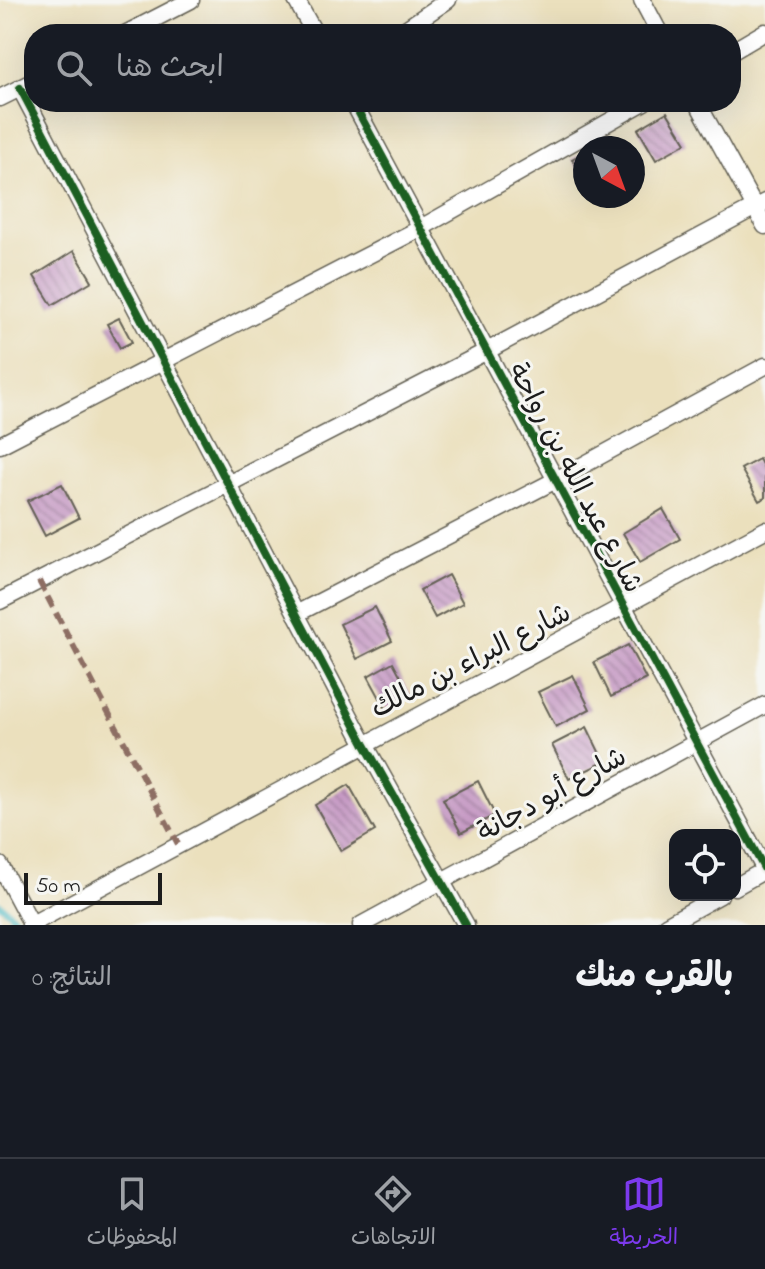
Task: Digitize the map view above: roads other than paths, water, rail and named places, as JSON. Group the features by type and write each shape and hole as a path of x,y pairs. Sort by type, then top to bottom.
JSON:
{"street":[{"path":"144,24 191,0"},
{"path":"296,0 309,24"},
{"path":"413,24 448,0"},
{"path":"642,0 655,24"},
{"path":"741,46 765,32"},
{"path":"0,98 24,86"},
{"path":"41,112 163,362 364,743 466,925"},
{"name":"شارع عبد الله بن رواحة","path":"358,112 622,609 698,742 765,870"},
{"path":"0,445 419,229 626,112"},
{"path":"703,112 760,205 765,226"},
{"path":"0,601 485,352 760,205"},
{"path":"296,614 554,481 765,366"},
{"name":"شارع البراء بن مالك","path":"31,925 364,743 622,609 765,530"},
{"name":"شارع أبو دجانة","path":"361,925 765,705"},
{"path":"0,865 31,925"},
{"path":"741,884 765,870"},
{"path":"666,925 709,901"}],"waterway":[{"path":"0,904 23,925"}]}
